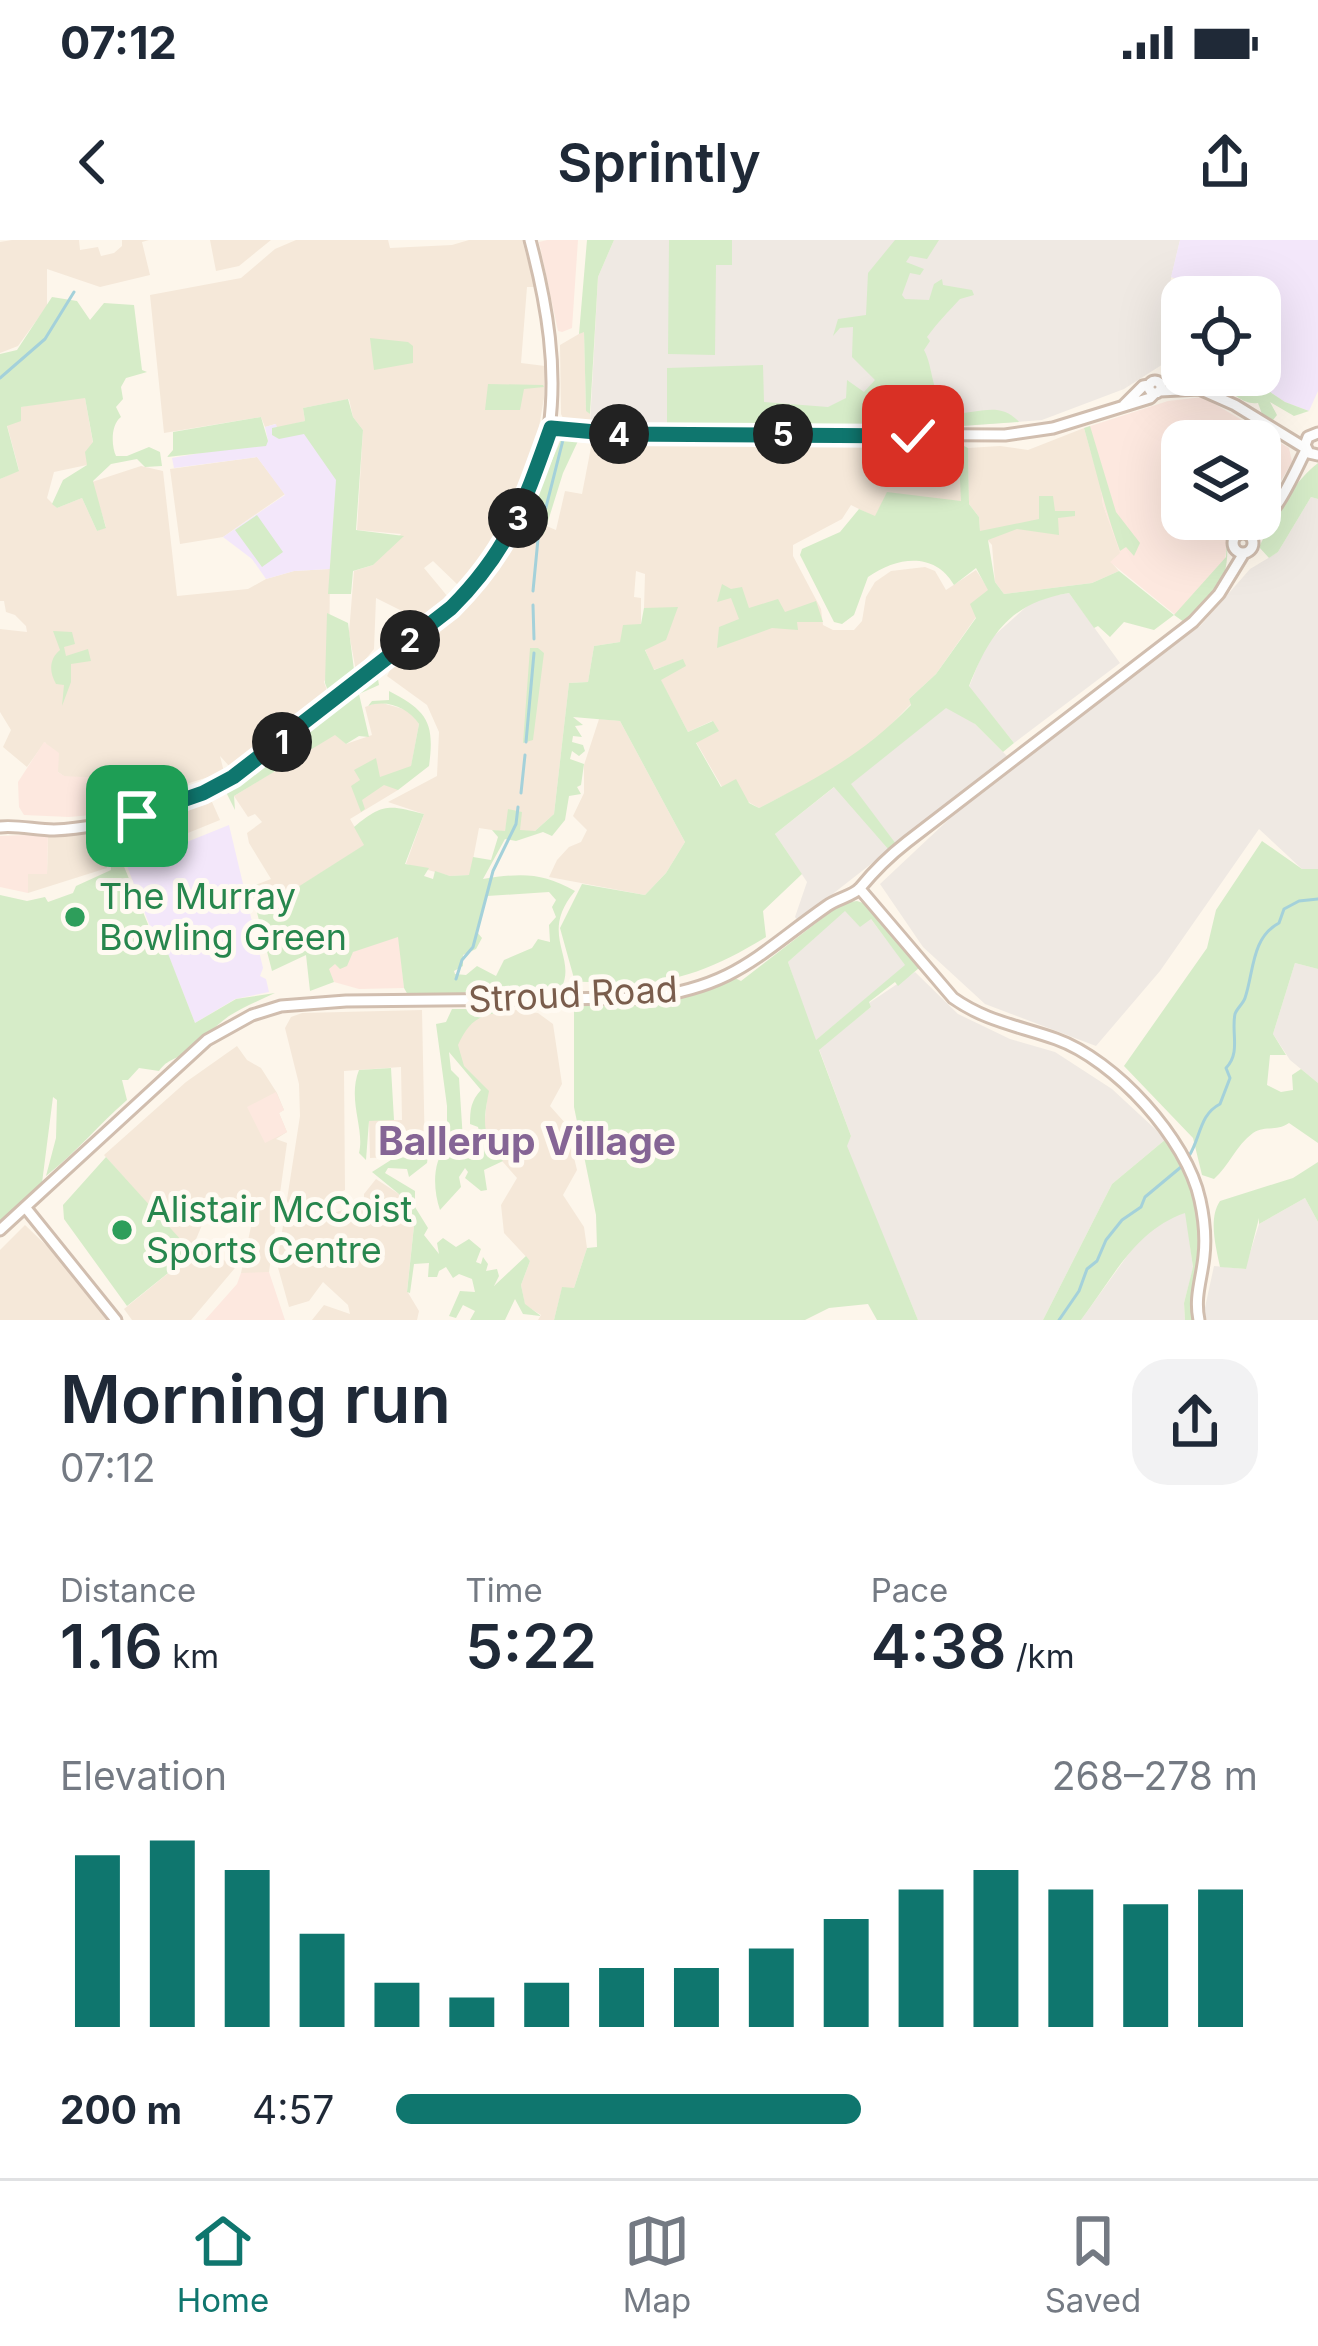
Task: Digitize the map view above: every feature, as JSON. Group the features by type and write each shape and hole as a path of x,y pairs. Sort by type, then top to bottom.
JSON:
{"street":[{"path":"0,827 74,826 137,816 203,793 233,777 439,617 475,583 530,495 551,428 553,340 530,240"},
{"path":"551,428 618,434 1005,435 1054,428 1124,405 1143,386 1176,392 1199,389 1285,434 1312,438 1318,456"},
{"name":"Stroud Road","path":"0,1230 207,1040 252,1015 281,1006 346,1001 608,999 680,993 746,968 825,907 860,889 864,878 907,842 1193,622 1230,580 1245,544 1270,513 1312,438"},
{"name":"Stroud Road","path":"1293,476 1318,456"},
{"path":"860,889 953,998 988,1018 1060,1040 1104,1067 1145,1105 1184,1159 1200,1198 1204,1258 1197,1292 1198,1320"},
{"path":"25,1207 116,1320"}],"shaded area":[{"path":"79,240 80,250 98,247 101,256 114,253 122,240 149,240 142,242 150,275 100,287 47,269 47,306 18,346 0,353 0,242"},
{"path":"210,240 271,240 239,266 216,271"},
{"path":"296,240 388,240 390,248 522,240 535,287 527,287 521,363 545,366 544,398 533,462 517,500 501,533 463,584 459,586 433,561 424,568 448,597 413,624 402,611 376,598 374,649 356,671 349,633 354,571 373,565 401,534 357,530 363,430 353,417 349,399 303,408 305,421 277,428 275,424 265,427 261,417 164,433 150,295 241,278 275,249"},
{"path":"578,240 572,328 562,332 558,331 539,242"},
{"path":"614,240 1180,240 1172,276 1161,276 1161,365 1124,389 1042,420 961,426 590,425 598,277"},
{"path":"1180,240 1318,240 1318,391 1309,411 1276,396 1281,396 1281,276 1171,276"},
{"path":"584,331 590,425 565,422 561,414 560,345"},
{"path":"1203,397 1242,420 1161,420 1161,540 1227,540 1223,581 1184,622 1110,562 1120,553 1084,428 1168,401"},
{"path":"85,398 93,443 87,465 54,472 47,498 57,508 82,498 97,531 106,527 92,482 141,466 163,471 177,596 248,589 294,571 330,569 329,672 324,682 328,693 264,747 230,767 220,756 224,772 180,786 156,802 114,813 95,778 65,777 58,772 45,742 27,767 3,747 11,730 0,712 0,629 27,632 0,601 0,479 19,470 7,425 20,407"},
{"path":"276,424 280,438 335,427 339,444 330,569 266,579 252,559 223,537 285,495 257,457 174,468 172,458 268,441 265,427"},
{"path":"1084,428 1103,505 1121,553 1111,562 1119,571 1092,583 1004,594 995,582 992,545 980,531 979,517 969,504 968,448 1028,450"},
{"path":"593,437 958,444 962,501 875,517 851,505 842,519 793,545 793,556 821,609 823,625 833,630 854,630 862,621 866,597 875,582 891,571 925,567 935,571 946,590 976,570 989,590 936,674 880,736 840,767 759,808 722,787 696,742 718,730 712,721 688,732 660,679 685,666 683,660 653,670 645,649 677,608 644,608 645,574 636,571 634,597 641,598 641,624 620,642 594,646 588,682 569,683 554,814 535,831 520,831 509,809 505,832 479,828 470,875 450,876 406,864 424,814 388,802 437,776 439,732 427,705 387,676 392,666 482,587 527,518 556,530 565,491 582,494"},
{"path":"1281,443 1289,448 1292,462 1281,481"},
{"path":"257,457 285,494 223,537 180,544 170,469"},
{"path":"1311,497 1318,499 1318,869 1302,869 1259,829 1160,971 1096,1046 985,1004 923,947 880,884 980,790 1200,626 1250,569 1278,552"},
{"path":"1069,593 1120,663 1014,743 969,687 987,642 1035,599"},
{"path":"948,697 1008,757 798,921 795,917 807,882 775,834"},
{"path":"379,702 410,711 419,724 411,767 390,777 398,790 350,819 365,845 267,907 258,884 271,879 247,833 262,822 255,814 248,817 234,796 335,734 346,744 372,735 365,707"},
{"path":"599,719 620,721 685,842 645,895 549,877 557,860 581,842 587,830 573,816 584,793 584,765"},
{"path":"44,742 59,753 58,772 64,776 99,778 99,785 113,786 114,813 24,815 18,782"},
{"path":"212,802 220,820 136,854 127,835"},
{"path":"229,825 263,968 260,976 266,979 269,992 235,999 195,1023 167,952 160,953 127,866"},
{"path":"107,829 107,868 28,893 28,874 47,874 48,834"},
{"path":"48,834 47,874 28,874 28,893 0,887 0,836"},
{"path":"845,910 870,918 906,965 815,1041 788,962"},
{"path":"399,936 404,988 359,989 334,982 328,969 335,963 360,948"},
{"path":"1295,963 1318,969 1318,1083 1290,1060 1273,1034"},
{"path":"915,972 958,1014 1010,1039 1055,1052 1112,1089 1166,1139 1112,1184 1043,1320 918,1320 846,1146 851,1136 819,1049 871,1007 869,1003"},
{"path":"422,1010 425,1156 370,1158 369,1120 402,1120 401,1067 344,1071 345,1190 304,1211 309,1221 364,1203 364,1194 376,1179 399,1194 414,1226 407,1291 419,1311 417,1320 312,1320 324,1305 350,1314 348,1305 323,1282 309,1301 289,1307 277,1264 300,1116 299,1084 285,1028 291,1017 302,1013"},
{"path":"516,1010 538,1013 553,1024 562,1084 550,1106 566,1124 577,1170 563,1195 584,1227 587,1248 574,1288 562,1288 554,1320 538,1320 541,1315 525,1305 521,1285 530,1261 504,1233 501,1205 517,1178 488,1145 484,1127 488,1091 463,1066 457,1045 479,1016"},
{"path":"237,1046 261,1068 277,1093 287,1132 276,1139 287,1143 269,1272 251,1275 241,1273 255,1208 213,1199 194,1244 182,1242 104,1155 186,1082"},
{"path":"276,1092 287,1132 265,1143 247,1107"},
{"path":"1305,1198 1318,1222 1318,1320 1207,1320 1204,1312 1214,1266 1245,1269 1259,1224"},
{"path":"1186,1212 1193,1268 1185,1320 1081,1320 1138,1241 1161,1221"},
{"path":"25,1225 115,1320 0,1320 0,1250"},
{"path":"203,1245 235,1268 191,1320 132,1320 124,1309"},
{"path":"269,1272 285,1320 205,1320 241,1273"}],"green space":[{"path":"587,240 614,240 598,277 590,414 586,411 584,332 579,334"},
{"path":"669,240 732,240 732,265 716,265 715,355 668,354"},
{"path":"895,240 939,240 927,259 910,256 906,262 924,269 920,275 910,273 902,295 905,299 929,300 934,284 942,279 943,285 972,290 974,295 960,299 927,337 930,341 924,350 942,402 955,412 1000,411 1019,422 961,426 667,424 667,368 763,365 764,402 828,407 846,398 847,380 864,392 875,380 852,357 853,327 840,328 833,336 838,319 866,315 868,273"},
{"path":"52,297 77,301 90,320 104,303 134,305 142,370 147,372 126,378 121,387 123,399 116,407 121,417 113,446 116,456 149,447 160,452 162,466 145,467 137,459 111,464 93,481 106,528 97,531 82,498 57,508 52,504 63,480 87,465 85,452 93,442 85,398 21,407 21,421 7,426 19,471 0,479 0,354 17,350"},
{"path":"370,338 408,342 413,346 413,363 374,370"},
{"path":"488,384 544,387 524,389 520,410 485,410"},
{"path":"1237,396 1276,396 1309,411 1294,416 1270,402 1277,415 1273,420 1262,414 1258,403"},
{"path":"348,399 363,430 356,530 404,536 373,565 353,571 351,594 328,594 336,480 304,434 279,439 272,435 272,428 305,421 303,408"},
{"path":"261,417 266,446 167,457 173,450 173,432"},
{"path":"1090,426 1116,512 1140,543 1134,556 1126,547 1120,551 1084,428"},
{"path":"562,437 578,441 544,534 534,531 527,518"},
{"path":"964,446 968,448 969,504 979,517 980,531 1039,519 1039,496 1053,496 1055,511 1075,511 1075,516 1058,518 1059,535 1017,529 988,540 995,582 1004,594 1092,583 1119,571 1174,615 1154,630 1124,622 1110,637 1098,626 1094,628 1069,593 1017,613 994,636 969,686 1014,743 1003,752 975,724 946,708 851,784 896,844 889,850 834,787 775,834 802,874 763,911 766,937 680,977 642,983 575,982 560,928 582,884 645,895 685,842 620,721 573,717 583,725 575,726 582,737 573,736 572,742 583,745 585,751 579,756 572,751 570,759 584,764 577,787 581,794 569,796 565,820 552,836 543,832 516,841 505,839 483,879 531,876 575,891 560,920 559,933 565,966 561,989 408,995 398,937 353,952 347,966 340,969 335,964 329,969 334,982 310,991 306,955 272,971 250,885 258,884 268,906 364,845 354,827 372,814 394,808 424,814 405,864 429,868 424,876 433,879 435,871 469,875 473,857 491,860 498,837 492,830 505,831 508,809 522,812 520,830 535,831 554,814 569,683 588,682 594,646 620,642 623,625 641,624 644,608 678,607 666,640 645,650 654,670 683,659 686,666 661,680 688,732 713,721 719,731 696,743 721,787 736,779 749,803 759,808 858,751 911,705 909,699 936,674 976,618 970,604 988,590 976,568 954,585 926,562 903,562 868,577 854,615 842,624 834,622 800,555 802,549 840,532 859,509 875,516 887,492 961,501 959,459","holes":["549,892 556,900 550,942 538,939 532,948 504,960 496,976 477,966 466,975 455,974 463,966 463,955 476,949 482,938 477,932 487,896"]},
{"path":"1318,463 1318,499 1311,497 1278,552 1269,558 1259,547 1263,540 1281,540 1281,507"},
{"path":"257,515 283,552 262,567 235,530"},
{"path":"1227,540 1226,568 1212,595 1184,622 1174,615 1226,557"},
{"path":"722,584 731,589 742,587 749,608 778,599 785,612 816,601 823,622 797,622 798,630 772,628 717,648 719,627 739,619 731,598 717,602"},
{"path":"327,613 348,623 354,670 360,674 329,694 325,683"},
{"path":"53,631 72,632 75,644 64,647 66,656 88,649 91,661 71,664 71,682 62,706 64,685 56,684 51,670 60,650"},
{"path":"530,648 544,653 533,740 523,743"},
{"path":"378,679 379,685 359,694 369,737 359,736 346,744 335,735 234,796 235,810 226,792 229,786 339,702"},
{"path":"389,691 425,720 431,739 429,766 398,790 384,785 362,800 365,809 361,812 351,786 360,780 354,770 376,758 380,777 411,766 419,724 396,706 368,706 372,701 389,700"},
{"path":"110,833 160,953 167,951 195,1023 236,999 275,993 229,1016 159,1071 139,1068 122,1080 127,1100 46,1176 56,1138 57,1100 53,1097 42,1183 0,1222 0,895 27,901 45,897 48,902 73,893 76,886 111,870"},
{"path":"1262,841 1302,869 1318,869 1318,969 1295,963 1273,1034 1286,1055 1270,1055 1267,1085 1281,1092 1293,1090 1292,1075 1301,1069 1318,1083 1318,1143 1289,1123 1257,1131 1214,1179 1202,1175 1193,1138 1124,1066 1207,948 1216,910"},
{"path":"842,903 869,905 919,968 869,1002 871,1007 819,1050 851,1136 847,1146 918,1320 877,1320 868,1304 829,1308 805,1320 554,1320 562,1287 574,1288 587,1248 597,1247 596,1215 574,1107 574,1009 579,1003 672,1000 735,978 741,981","holes":["845,911 860,927 871,919 905,965 816,1040 788,962"]},
{"path":"452,1009 495,1009 496,1013 472,1023 458,1045 464,1066 489,1091 486,1128 503,1161 484,1170 487,1190 481,1191 465,1178 465,1168 459,1177 461,1187 440,1210 435,1176 447,1146 447,1106 436,1024 446,1022","holes":["449,1052 481,1090 471,1110 470,1124 480,1134 471,1142 470,1159 464,1156 459,1078 451,1070"]},
{"path":"391,1068 394,1120 369,1121 366,1160 359,1153 356,1081 359,1070"},
{"path":"1166,1139 1198,1207 1194,1320 1185,1320 1193,1267 1185,1213 1138,1244 1081,1320 1043,1320 1112,1184"},
{"path":"428,1156 427,1163 409,1177 407,1169 388,1168 385,1173 415,1191 415,1207 428,1228 424,1235 439,1254 437,1243 443,1238 456,1247 469,1239 481,1249 476,1262 481,1264 483,1257 486,1271 497,1269 494,1286 526,1256 530,1261 521,1285 525,1304 541,1316 523,1314 515,1299 505,1320 470,1320 475,1311 463,1305 456,1318 449,1316 460,1291 475,1292 472,1279 459,1274 453,1278 446,1267 437,1277 428,1277 429,1263 414,1264 407,1292 414,1226 399,1194 372,1172 394,1158"},
{"name":"Alistair McCoist Sports Centre","path":"106,1157 182,1241 203,1245 127,1306 64,1219 63,1205"},
{"path":"1318,1162 1318,1222 1305,1198 1259,1224 1259,1218 1246,1269 1220,1267 1214,1225 1220,1201 1293,1178"}],"waterway":[{"path":"0,378 45,339 74,292"},
{"path":"540,531 563,440"},
{"path":"533,591 538,539"},
{"path":"533,605 534,639"},
{"path":"526,742 534,653"},
{"path":"521,793 525,755"},
{"path":"456,979 462,960 473,947 493,871 516,824 518,807"},
{"path":"1189,1156 1230,1078 1226,1068 1234,1049 1235,1014 1245,998 1258,946 1279,923 1284,909 1318,899"},
{"path":"1059,1320 1106,1240 1141,1207 1145,1197 1181,1167"}],"place":[{"name":"The Murray Bowling Green","path":"75,917"},
{"name":"Alistair McCoist Sports Centre","path":"122,1230"}],"district":[{"name":"Ballerup Village","path":"527,1141"}],"route":[{"path":"137,816 233,777 451,608 507,538 530,495 551,428 618,434 913,436"}]}
